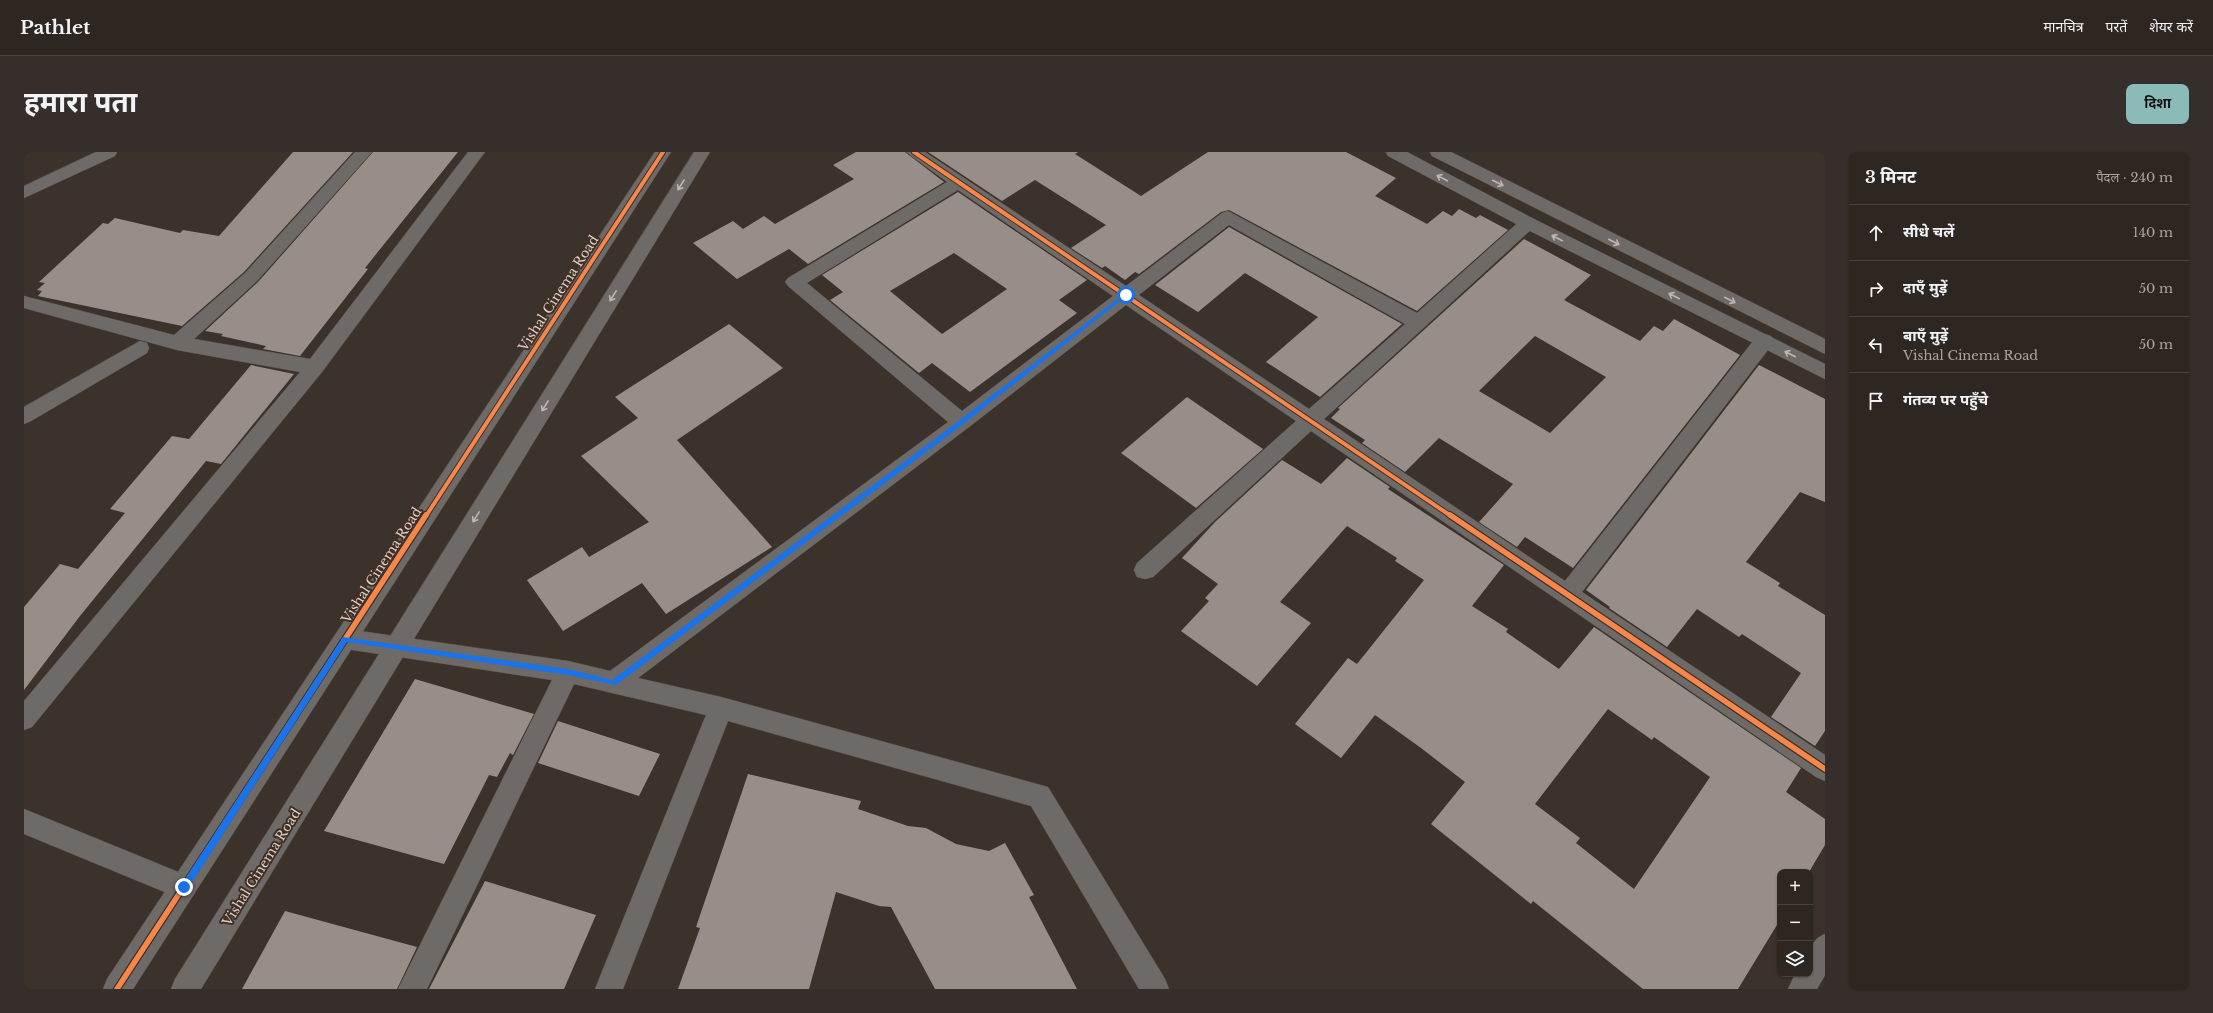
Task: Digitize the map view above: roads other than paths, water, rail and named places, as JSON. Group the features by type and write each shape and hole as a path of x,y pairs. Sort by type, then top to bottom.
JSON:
{"street":[{"path":"24,193 109,152"},
{"path":"177,343 251,277 364,152"},
{"path":"24,719 315,368 478,152"},
{"name":"Vishal Cinema Road","path":"185,989 702,152"},
{"path":"914,152 1825,769"},
{"path":"1394,152 1528,223 1825,372"},
{"path":"1438,152 1825,348"},
{"name":"Vishal Cinema Road","path":"117,989 346,639 660,153"},
{"path":"959,182 794,282 962,422"},
{"path":"613,683 962,422 1228,217 1419,323"},
{"path":"1145,570 1312,421 1528,223"},
{"path":"24,302 177,343 315,368"},
{"path":"1568,595 1764,341"},
{"path":"24,416 140,348"},
{"path":"346,639 568,672 721,708 1039,796 1155,989"},
{"path":"412,989 568,672"},
{"path":"609,989 721,708"},
{"path":"24,821 184,887"},
{"path":"1802,989 1825,948"}]}
